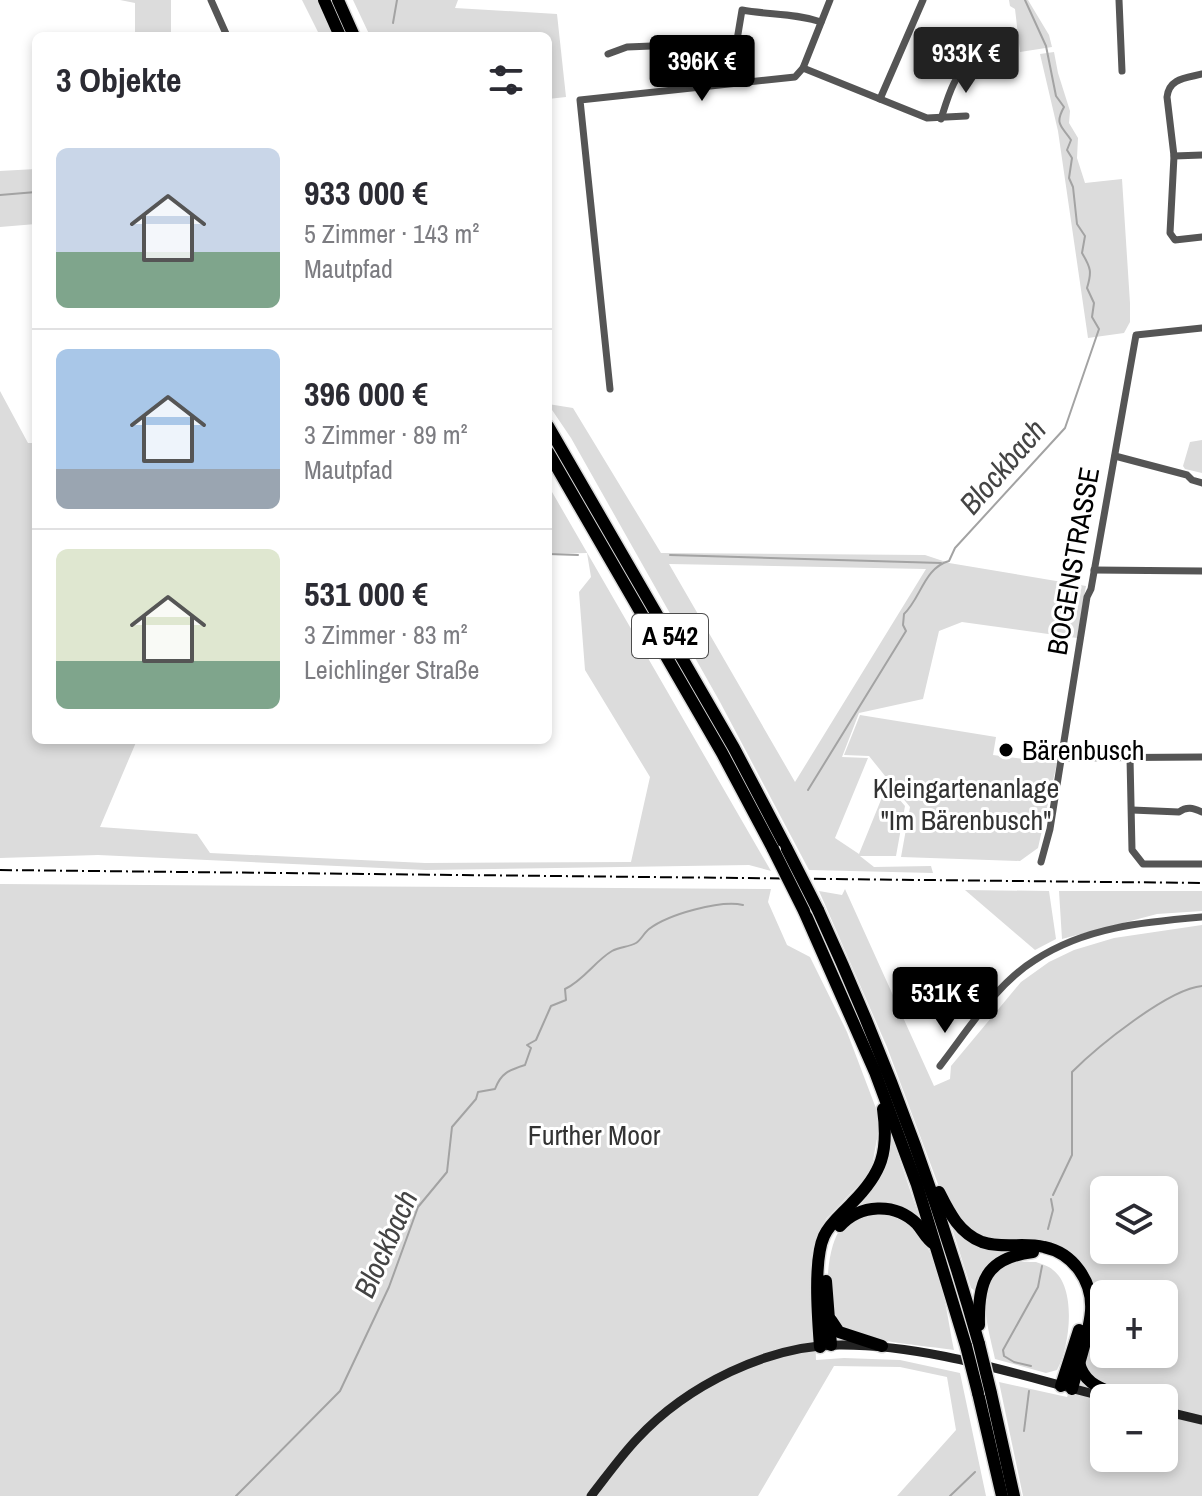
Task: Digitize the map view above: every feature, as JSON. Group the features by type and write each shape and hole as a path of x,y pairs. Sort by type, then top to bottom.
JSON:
{"highway":[{"path":"324,0 338,32"},
{"path":"338,0 352,32"},
{"name":"A 542","path":"552,433 734,748 818,910 911,1128 959,1272 972,1345"},
{"name":"A 542","path":"552,459 715,739 804,911 875,1072 972,1345 1014,1496"},
{"path":"826,1346 819,1261 824,1236 872,1181 883,1160 886,1146 884,1116 875,1072"},
{"path":"911,1128 944,1202 957,1224 967,1233 991,1244 1045,1247 1075,1264 1089,1289 1091,1314 1079,1362 1066,1387"},
{"path":"826,1346 830,1316 826,1253 833,1235 851,1216 875,1208 899,1212 919,1226 929,1241 937,1246"},
{"path":"972,1345 981,1286 988,1273 999,1262 1020,1254 1033,1252 1058,1259 1078,1281 1084,1308 1066,1387"},
{"path":"830,1316 839,1332 882,1346"},
{"path":"1079,1362 1081,1370 1093,1384"},
{"name":"A 542","path":"985,1393 1002,1496"}],"main road":[{"path":"591,1496 637,1438 700,1387 739,1368 779,1354 826,1346 882,1346 938,1355 1090,1393"},
{"path":"1178,1414 1202,1420"}],"street":[{"path":"211,0 225,32"},
{"path":"608,54 627,47 737,40 744,0"},
{"path":"610,389 580,100 795,77 803,68 830,0"},
{"path":"880,99 923,0"},
{"path":"1119,0 1122,71"},
{"path":"742,10 791,14 821,22"},
{"path":"941,119 960,70 974,59"},
{"path":"803,68 927,118 966,116"},
{"path":"1202,74 1173,82 1168,88 1174,156 1170,233 1175,240 1202,237"},
{"path":"1174,156 1202,155"},
{"name":"BOGENSTRASSE","path":"1041,862 1136,335 1202,328"},
{"path":"1115,456 1187,475 1202,483"},
{"path":"1094,570 1202,571"},
{"path":"1062,758 1202,757"},
{"path":"1130,758 1132,850 1143,864 1202,864"},
{"path":"1132,810 1158,809 1164,813 1195,808 1202,812"},
{"path":"940,1066 993,999 1034,960 1086,935 1118,927 1202,917"}],"green space":[{"path":"120,0 171,0 171,32 135,32 135,3"},
{"path":"302,0 317,0 331,32 318,32"},
{"path":"353,0 458,0 455,8 557,14 566,97 552,99 552,32 368,32"},
{"path":"1009,0 1028,0 1049,35 1052,47 1020,52 1015,9 1010,6"},
{"path":"1054,52 1070,111 1069,123 1078,138 1077,158 1085,183 1122,179 1130,303 1130,322 1124,333 1088,338 1058,131 1040,54"},
{"path":"32,169 32,224 0,227 0,171"},
{"path":"0,391 28,443 32,443 32,744 135,744 100,827 197,834 210,853 425,863 631,862 650,777 585,670 579,592 591,577 587,553 552,554 552,492 771,871 749,865 426,870 98,855 0,858"},
{"path":"552,405 573,408 661,553 925,555 949,563 1086,586 1077,638 962,622 939,631 923,699 859,713 842,757 868,758 835,838 859,854 887,785 905,806 896,856 860,856 874,867 931,866 933,873 809,870 720,702 571,438 552,410","holes":["669,564 926,569 795,782"]},
{"path":"1202,440 1202,473 1185,469 1183,466 1190,442"},
{"name":"Kleingartenanlage \"Im Bärenbusch\"","path":"860,715 996,737 993,755 1057,763 1038,848 1020,861 901,857 910,807 869,756 844,755"},
{"name":"Further Moor","path":"0,884 771,889 768,902 787,945 810,957 847,1032 877,1111 878,1133 871,1172 826,1219 812,1251 816,1360 900,1360 960,1373 986,1496 897,1496 956,1430 947,1377 900,1367 834,1366 758,1496 0,1496"},
{"path":"845,889 934,1086 950,1079 951,1066 1021,982 1049,962 1074,950 1114,938 1202,925 1202,1496 1023,1496 999,1382 1067,1397 1083,1360 1090,1322 1090,1368 1178,1368 1178,1280 1090,1280 1090,1305 1073,1258 996,1242 972,1233 945,1203 887,1047 819,891 842,895"},
{"path":"965,890 1049,891 1056,939 1035,950"},
{"path":"1059,891 1202,891 1202,911 1157,914 1062,939"},
{"path":"891,1134 921,1222 900,1208 849,1210 888,1152"},
{"path":"875,1211 902,1219 927,1247 940,1280 954,1350 861,1336 839,1326 833,1318 828,1293 832,1248 845,1224"},
{"path":"951,1225 971,1241 1017,1249 990,1265 974,1290"},
{"path":"1014,1262 1036,1262 1051,1269 1061,1279 1068,1303 1068,1333 1062,1360 1057,1370 1046,1373 995,1359 985,1305 990,1279 998,1270"}],"waterway":[{"path":"393,23 397,0"},
{"name":"Blockbach","path":"808,790 906,631 904,614 928,577 949,561 955,548 1065,428 1099,329 1092,317 1094,303 1087,288 1090,270 1082,253 1085,236 1077,224 1069,178 1072,158 1067,150 1071,140 1059,122 1064,107 1056,96 1046,46 1025,0"},
{"path":"0,195 32,192"},
{"path":"552,554 578,555"},
{"path":"670,555 941,563"},
{"name":"Blockbach","path":"236,1496 340,1391 389,1287 418,1207 447,1172 452,1127 476,1099 478,1092 495,1089 506,1073 525,1065 531,1048 527,1045 536,1040 551,1006 566,1000 565,989 606,955 636,943 658,923 708,906 743,905"},
{"path":"1053,1195 1072,1155 1072,1072 1098,1048 1153,1008 1171,997 1202,986"},
{"path":"1048,1229 1053,1210 1051,1199"},
{"path":"1031,1366 1014,1362 1004,1356 1003,1350 1038,1287 1042,1266"},
{"path":"1024,1431 1029,1391"},
{"path":"950,1496 975,1472"}],"railway":[{"path":"0,870 1202,883"}],"place":[{"name":"Bärenbusch","path":"1006,750"}]}
